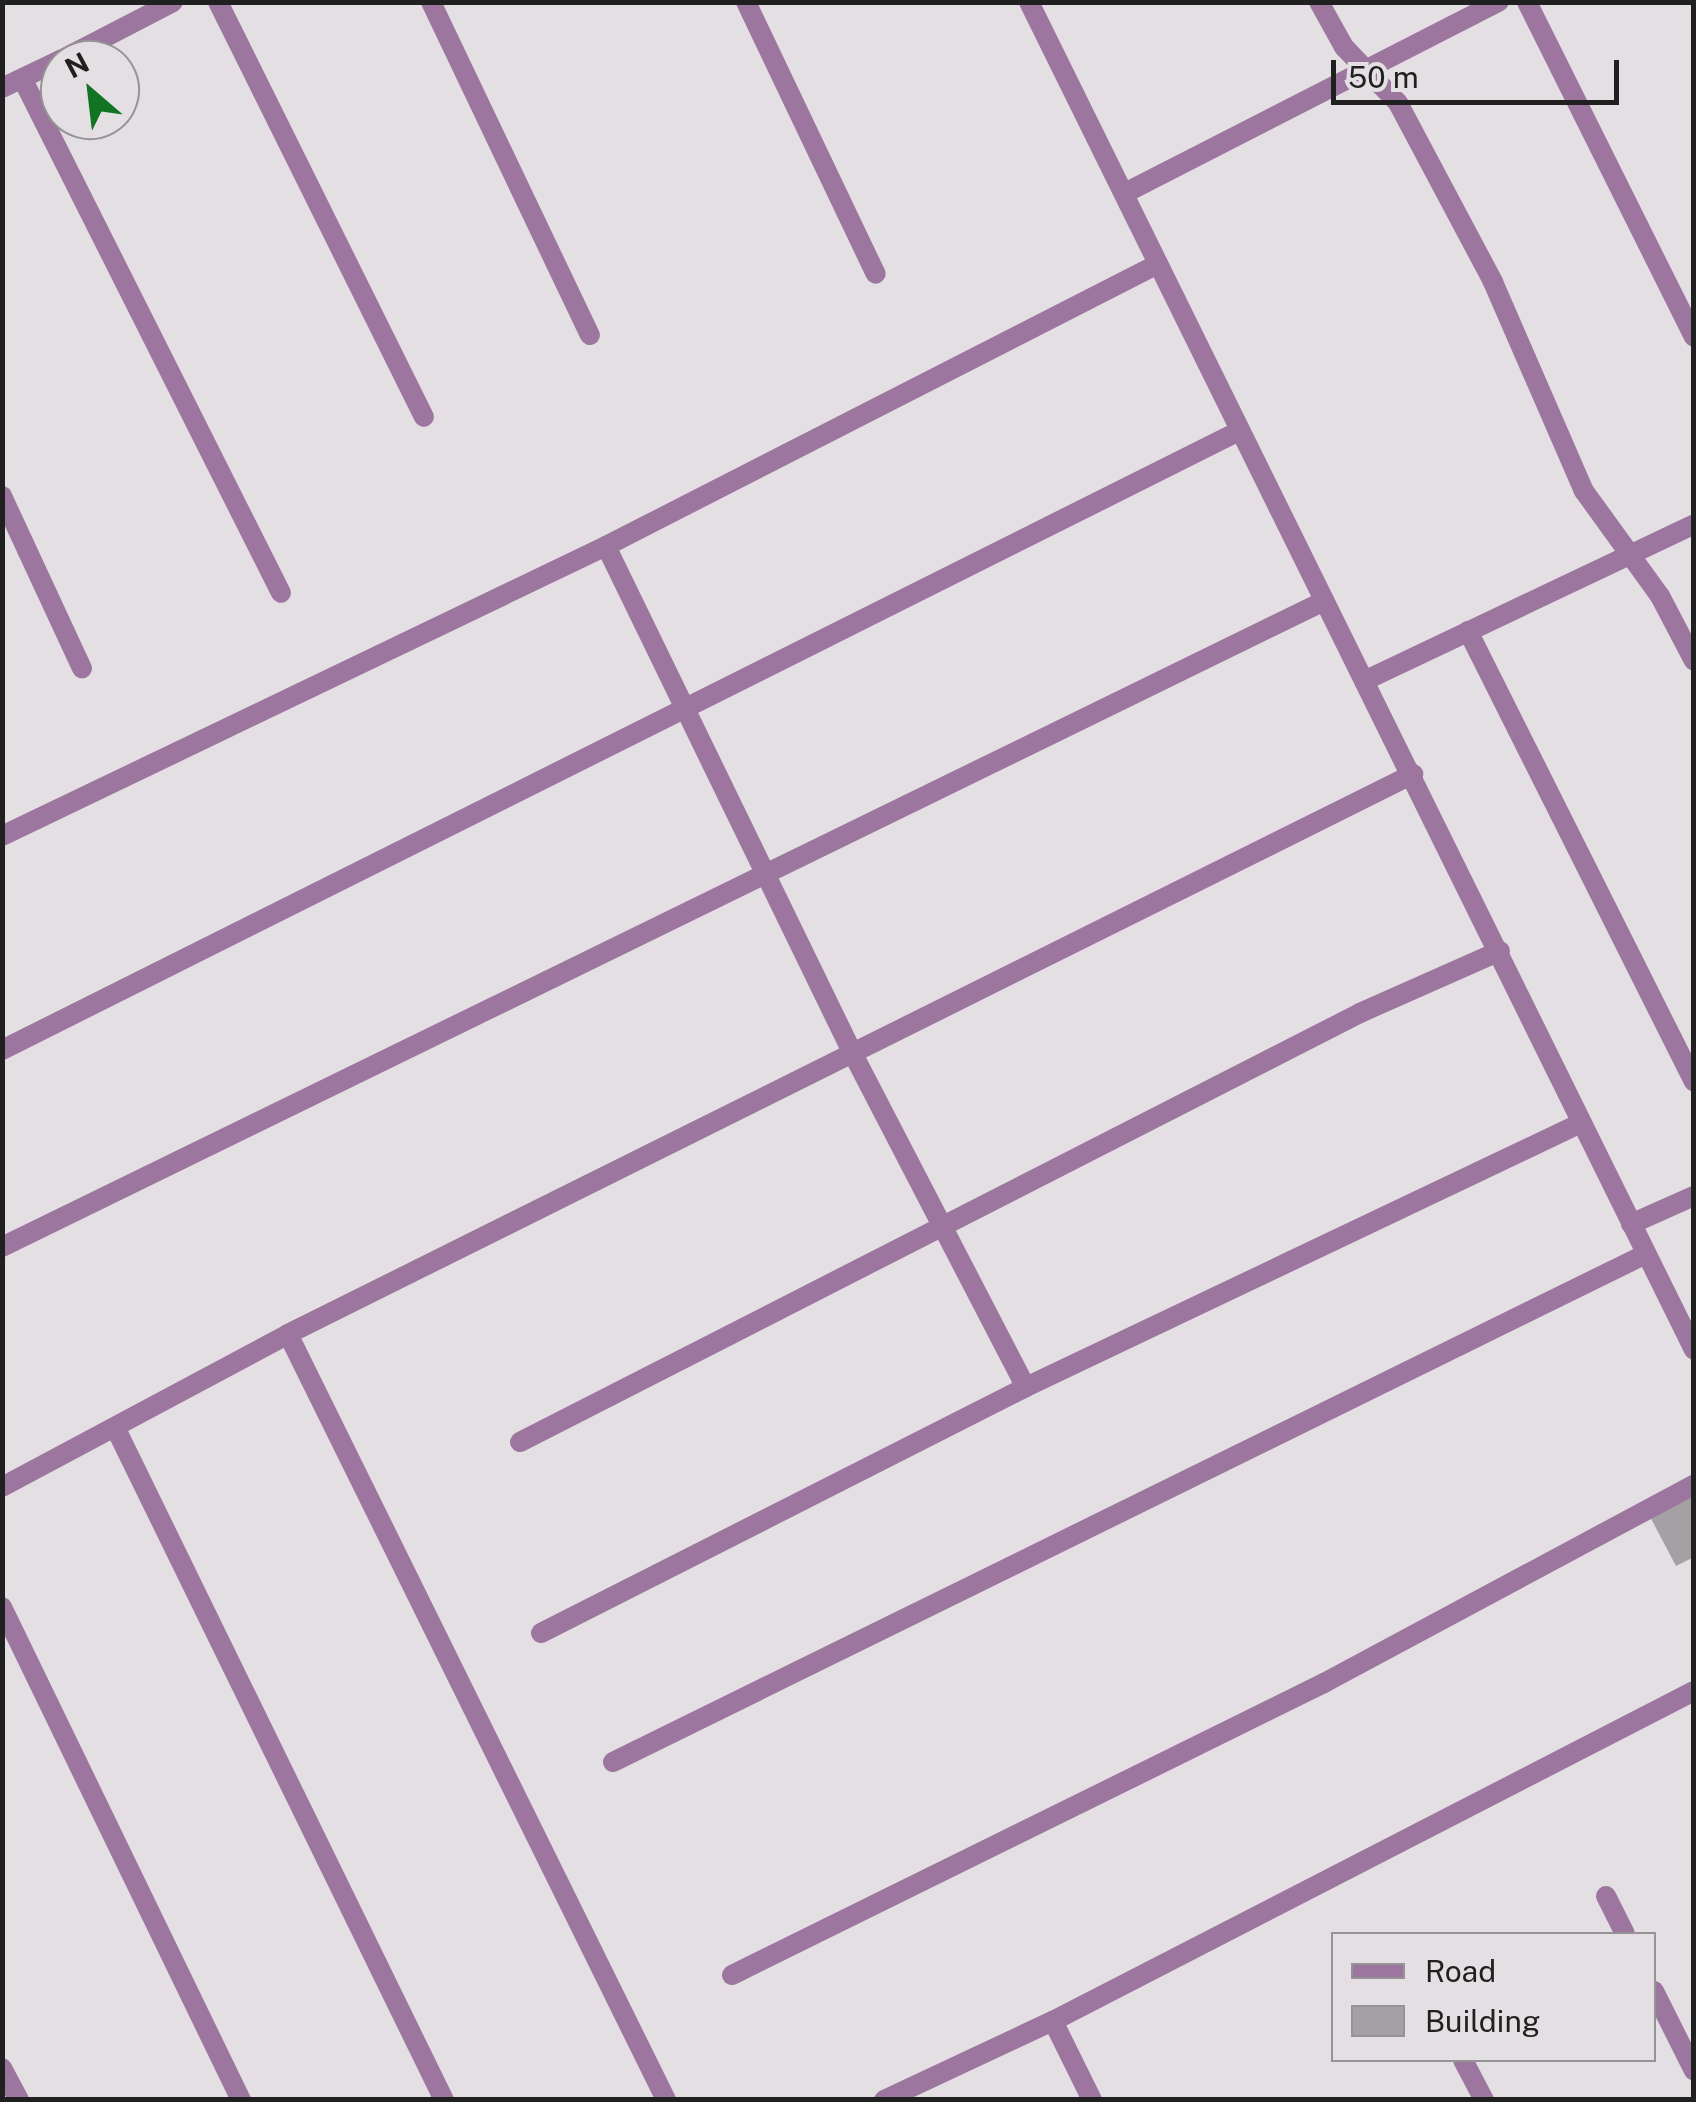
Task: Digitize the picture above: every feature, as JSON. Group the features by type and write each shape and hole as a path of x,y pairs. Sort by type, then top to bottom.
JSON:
{"street":[{"path":"218,2 424,417"},
{"path":"431,2 590,334"},
{"path":"746,2 876,274"},
{"path":"1029,2 1694,1350"},
{"path":"1319,2 1344,47 1398,103 1476,250 1584,491 1625,555 1660,596 1694,661"},
{"path":"1124,193 1499,2"},
{"path":"1527,2 1694,337"},
{"path":"97,40 161,5"},
{"path":"2,88 40,71"},
{"path":"23,80 281,594"},
{"path":"2,836 606,546 1158,264"},
{"path":"2,1050 682,706 1238,431"},
{"path":"2,496 82,668"},
{"path":"1364,681 1694,524"},
{"path":"606,546 852,1052 1026,1388"},
{"path":"2,1247 766,879 1324,600"},
{"path":"1468,630 1694,1082"},
{"path":"2,1487 288,1334 1413,774"},
{"path":"520,1442 1360,1014 1500,951"},
{"path":"540,1632 1026,1388 1581,1123"},
{"path":"1630,1224 1694,1196"},
{"path":"614,1762 1644,1255"},
{"path":"288,1334 666,2100"},
{"path":"115,1427 444,2100"},
{"path":"732,1976 1324,1683 1694,1485"},
{"path":"2,1607 241,2100"},
{"path":"884,2100 1052,2021 1694,1690"},
{"path":"1606,1896 1624,1932"},
{"path":"1656,1995 1694,2071"},
{"path":"1052,2021 1092,2100"},
{"path":"1464,2062 1484,2100"},
{"path":"2,2068 19,2100"}],"building":[{"path":"1694,1487 1694,1557 1676,1566 1647,1511"}]}
